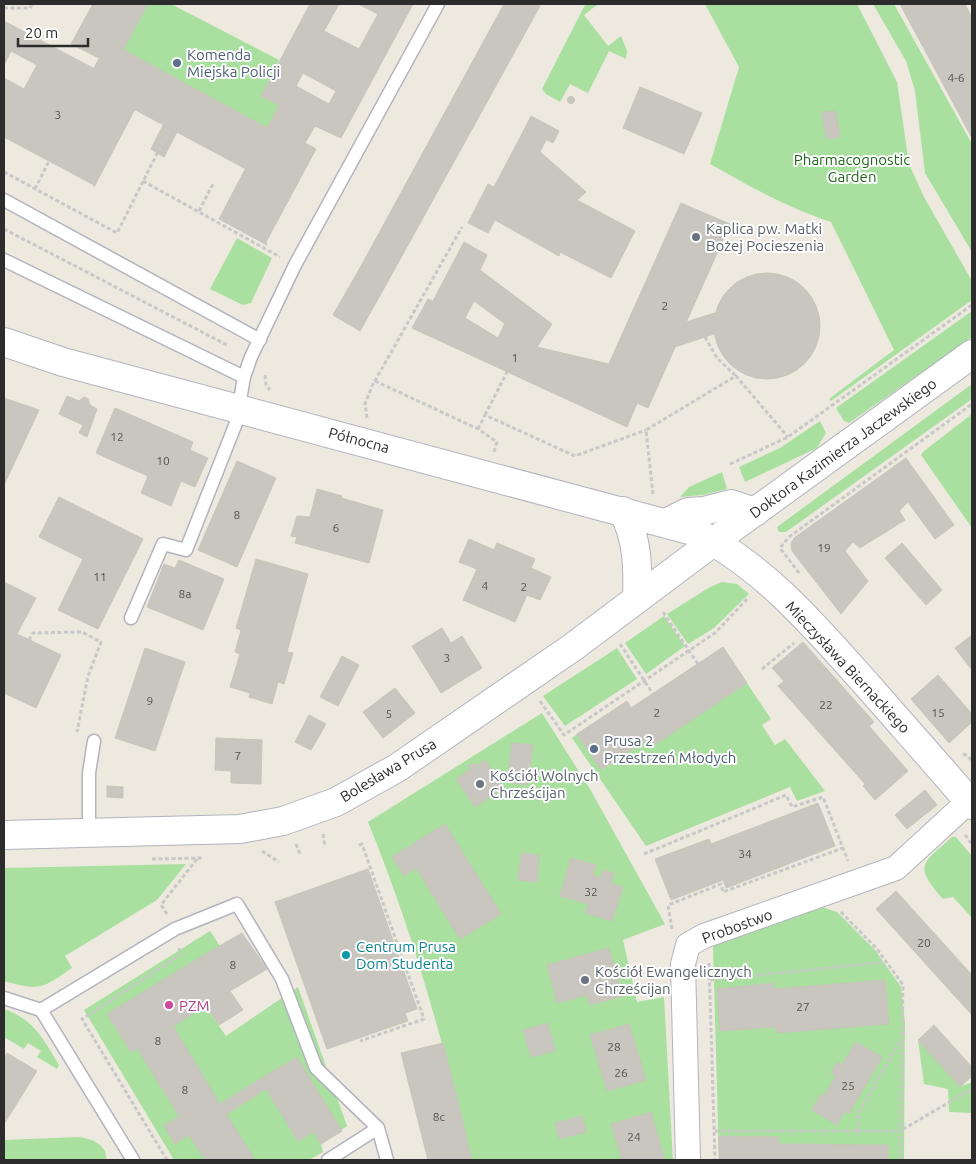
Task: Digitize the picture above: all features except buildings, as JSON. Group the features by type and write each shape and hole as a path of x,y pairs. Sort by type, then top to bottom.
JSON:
{"street":[{"name":"Północna","path":"4,342 63,362 238,407 666,523 693,531 713,542"},
{"name":"Doktora Kazimierza Jaczewskiego","path":"713,542 972,354"},
{"path":"666,523 688,512 704,511 731,504 754,512"},
{"path":"623,511 631,525 636,549 637,599"},
{"name":"Bolesława Prusa","path":"4,835 240,829 283,821 336,802 397,768 573,647 713,542"},
{"name":"Mieczysława Biernackiego","path":"713,542 754,570 826,639 971,803"},
{"name":"Probostwo","path":"688,1160 683,964 688,945 704,936 896,868 971,803"}],"lane":[{"path":"130,618 163,544 186,550 236,423 244,377 251,358 294,266 438,4"},
{"path":"4,200 260,340"},
{"path":"4,260 244,377"},
{"path":"89,834 90,773 94,741"},
{"path":"41,1010 175,928 238,904 282,979 316,1068 378,1128 387,1160"},
{"path":"4,998 41,1010 133,1160"},
{"path":"328,1160 378,1128"}],"path":[{"path":"4,8 30,8 32,4"},
{"path":"4,172 117,232 170,128"},
{"path":"35,189 49,161"},
{"path":"143,181 294,266"},
{"path":"199,211 213,184"},
{"path":"368,421 365,404 375,381 462,227"},
{"path":"4,229 251,358 264,367 266,385 272,392"},
{"path":"730,464 788,437 972,305"},
{"path":"705,337 717,358 736,376 788,437"},
{"path":"478,430 507,372"},
{"path":"485,415 575,456 646,430 736,376"},
{"path":"375,381 478,430 496,442 492,458"},
{"path":"780,548 789,537 972,404"},
{"path":"646,430 654,495"},
{"path":"540,701 564,735 715,633 754,592"},
{"path":"662,612 698,664"},
{"path":"29,640 33,633 82,632 101,642 88,676 76,736"},
{"path":"762,669 796,642"},
{"path":"619,643 653,694"},
{"path":"644,854 786,796 792,807 824,797 843,848"},
{"path":"289,840 298,846 300,854"},
{"path":"359,845 362,844 424,1019 360,1041"},
{"path":"259,850 278,862"},
{"path":"167,1160 82,1019 180,955 175,928 161,905 197,858"},
{"path":"834,906 877,949 902,985 900,1160"},
{"path":"709,954 715,1160"},
{"path":"710,980 886,962"},
{"path":"858,1132 858,1114 900,1041"},
{"path":"715,1131 900,1131 972,1089"}],"green space":[{"path":"148,4 171,4 279,60 261,96 279,105 267,128 123,50"},
{"path":"583,4 597,5 584,15 608,46 621,36 627,51 626,59 609,51 588,93 570,84 560,102 546,94 542,89 585,5"},
{"name":"Pharmacognostic Garden","path":"705,4 857,4 897,82 909,164 924,197 972,281 972,300 831,401 829,399 894,350 831,222 783,203 710,164 739,67"},
{"path":"873,4 894,4 972,144 972,252 925,173 915,91 906,61"},
{"path":"237,238 272,258 251,303 243,305 210,289"},
{"path":"972,311 972,337 849,423 844,421 836,408"},
{"path":"972,384 972,399 786,532 779,532 777,527"},
{"path":"972,414 972,528 921,455"},
{"path":"820,421 826,433 817,448 745,482 739,467 780,448"},
{"path":"722,472 727,489 703,495 680,497 689,487"},
{"path":"722,582 737,584 749,594 714,628 688,644 667,614 710,587"},
{"path":"664,616 685,646 646,674 625,643"},
{"path":"617,648 637,679 565,726 543,696"},
{"path":"747,683 771,719 762,725 775,745 785,739 825,791 797,801 790,787 646,846 572,738 577,734 602,770 648,739 653,745"},
{"path":"542,713 590,789 665,924 623,940 637,1002 664,997 673,1160 472,1160 426,989 399,905 368,822"},
{"path":"952,837 956,837 972,856 972,918 953,897 943,899 925,872 925,865 928,860"},
{"path":"186,864 157,900 65,956 72,968 62,975 47,984 33,987 4,981 4,868"},
{"path":"822,907 837,912 875,950 901,987 905,1022 904,1160 719,1160 713,947 717,942"},
{"path":"210,931 220,946 222,996 206,1007 226,1036 298,987 347,1126 321,1144 323,1152 309,1160 174,1160 84,1010"},
{"path":"4,1009 15,1013 37,1031 59,1065 57,1069 37,1057 41,1051 28,1043 24,1049 4,1037"},
{"path":"918,1040 960,1087 972,1082 972,1113 949,1112 948,1089 924,1084"},
{"path":"79,1137 89,1139 102,1146 106,1154 106,1160 4,1160 4,1140"}],"place":[{"name":"Komenda Miejska Policji","path":"177,63"},
{"name":"Kaplica pw. Matki Bożej Pocieszenia","path":"696,237"},
{"name":"Prusa 2 Przestrzeń Młodych","path":"594,749"},
{"name":"Kościół Wolnych Chrześcijan","path":"480,784"},
{"name":"Centrum Prusa Dom Studenta","path":"346,955"},
{"name":"Kościół Ewangelicznych Chrześcijan","path":"585,980"},
{"name":"PZM","path":"169,1005"}]}
